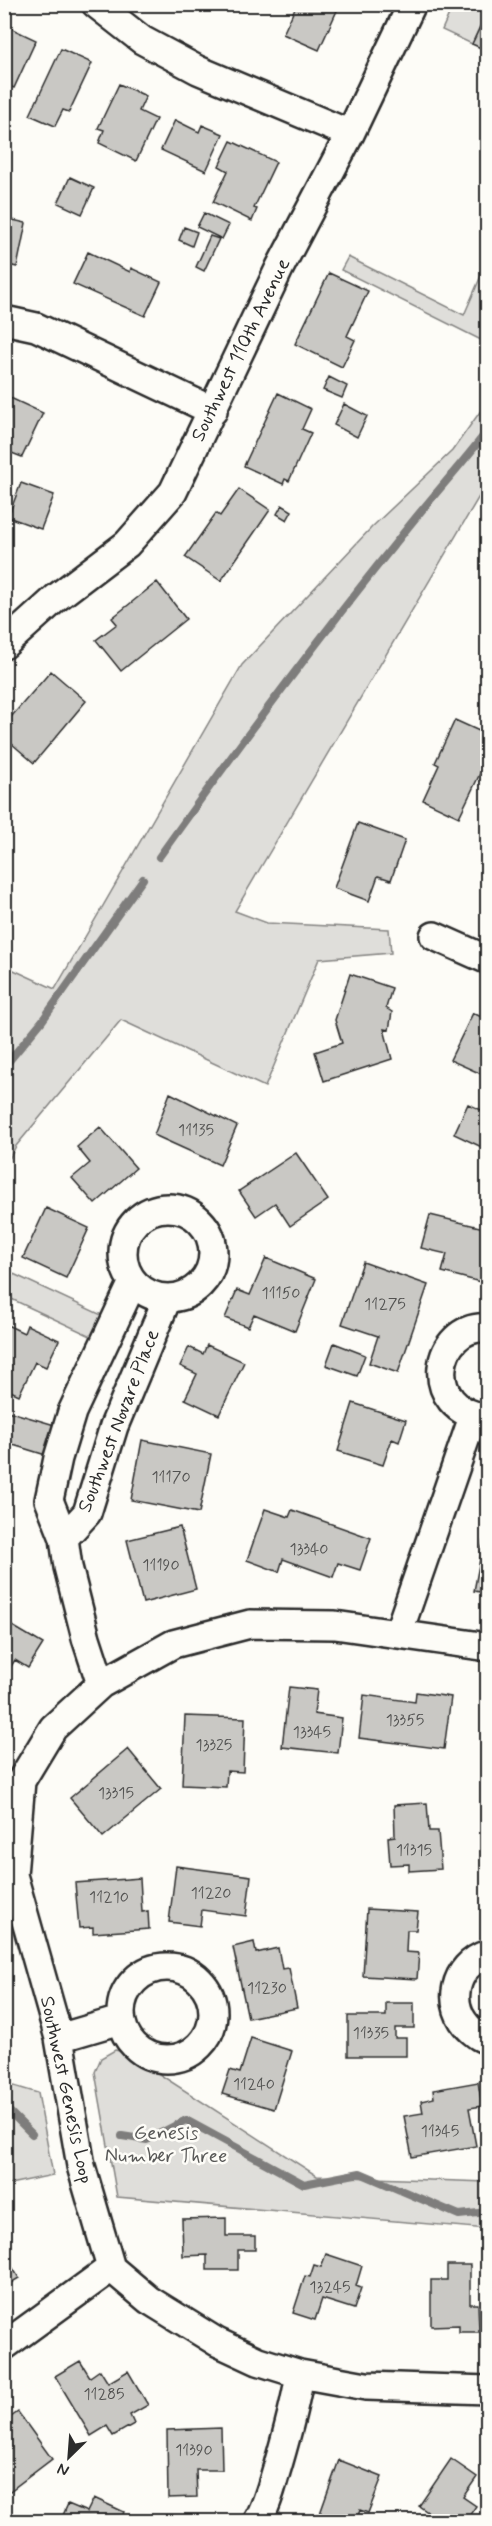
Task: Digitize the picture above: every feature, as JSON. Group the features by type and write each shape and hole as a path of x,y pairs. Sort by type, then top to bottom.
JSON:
{"street":[{"path":"96,4 142,40 198,70 350,134"},
{"name":"Southwest 110th Avenue","path":"4,645 56,598 127,544 173,492 280,267 350,134 412,4"},
{"path":"4,320 36,327 213,411"},
{"path":"434,936 488,960"},
{"path":"173,1208 188,1212 201,1221 210,1233 214,1249 213,1264 207,1278 196,1290 183,1297 167,1299 143,1291 133,1282 125,1269 122,1254 124,1239 132,1225 144,1214 158,1209 173,1208"},
{"name":"Southwest Novare Place","path":"100,1684 68,1567 64,1538 49,1500 58,1458 72,1412 133,1282"},
{"name":"Southwest Novare Place","path":"64,1538 87,1513 114,1426 167,1299"},
{"path":"398,1634 480,1418 458,1409 447,1397 441,1379 443,1359 451,1344 463,1334 488,1328"},
{"name":"Southwest Genesis Loop","path":"111,2268 81,2166 59,2038 9,1875 21,1781 53,1728 100,1684 173,1644 250,1624 335,1625 488,1647"},
{"path":"488,1954 469,1964 460,1974 456,1986 455,2006 462,2022 481,2039 488,2040"},
{"path":"59,2038 120,2020"},
{"path":"4,2346 111,2268 149,2300 217,2342 258,2361 300,2374 366,2386 488,2390"},
{"path":"257,2522 264,2511 271,2490 294,2409 300,2374"}],"green space":[{"path":"453,5 487,5 472,44 442,30"},
{"path":"348,257 464,315 487,262 487,343 341,270"},
{"path":"487,402 487,483 235,911 267,923 389,929 391,953 319,959 265,1087 121,1020 16,1146 5,1167 5,966 55,989 242,665 372,527 452,451"},
{"path":"5,1270 108,1318 97,1339 5,1296"},
{"name":"Genesis Number Three","path":"115,2050 124,2052 139,2061 317,2176 487,2182 487,2229 117,2197 95,2072 101,2058"},
{"name":"Genesis Number Three","path":"4,2083 38,2093 53,2175 5,2185"}],"building":[{"path":"297,4 340,4 319,50 283,34"},
{"path":"488,10 488,51 472,44"},
{"path":"6,26 36,40 14,88 4,84"},
{"path":"61,49 92,63 69,112 63,110 55,126 30,115"},
{"path":"119,84 146,96 139,111 156,119 136,161 99,143 104,130 98,128"},
{"path":"175,120 199,132 202,125 223,134 206,171 161,150"},
{"path":"231,141 276,162 254,208 257,209 252,221 213,202 228,171 219,166"},
{"path":"70,177 94,188 82,214 58,203"},
{"path":"204,213 229,225 222,239 197,227"},
{"path":"4,218 26,223 17,267 4,264"},
{"path":"184,227 197,232 192,246 179,240"},
{"path":"210,236 219,239 204,271 196,267"},
{"path":"88,252 130,272 131,268 161,282 145,316 73,284"},
{"path":"329,273 368,291 347,336 355,340 342,367 295,344"},
{"path":"329,377 347,386 342,398 323,390"},
{"path":"278,393 311,409 302,429 311,433 289,481 285,479 283,484 244,466"},
{"path":"4,395 43,413 22,457 4,450"},
{"path":"344,404 367,416 357,437 334,425"},
{"path":"21,483 54,495 41,529 8,517"},
{"path":"239,489 270,510 221,581 185,557 216,513 220,516"},
{"path":"282,505 292,511 287,520 277,514"},
{"path":"157,582 186,619 121,671 96,640 117,624 112,618"},
{"path":"51,671 86,701 34,763 4,737 4,725"},
{"path":"455,720 488,735 488,757 459,817 423,800 439,765 435,763"},
{"path":"358,823 405,840 391,880 378,876 369,901 334,888"},
{"path":"350,974 392,988 386,1008 392,1012 389,1030 384,1029 392,1059 324,1081 315,1052 342,1043 335,1020"},
{"path":"473,1013 488,1020 488,1077 450,1060"},
{"path":"170,1093 237,1126 220,1165 154,1135"},
{"path":"468,1104 488,1113 488,1150 454,1134"},
{"path":"100,1127 136,1168 95,1204 72,1178 90,1163 77,1147"},
{"path":"296,1153 328,1200 290,1226 275,1203 256,1216 239,1191"},
{"path":"46,1208 89,1228 66,1278 23,1258"},
{"path":"430,1215 488,1229 482,1255 488,1257 488,1284 442,1272 447,1254 421,1248"},
{"path":"266,1258 316,1279 295,1331 254,1314 248,1327 225,1318 237,1290 250,1295"},
{"path":"363,1262 428,1285 398,1373 369,1363 378,1336 342,1324"},
{"path":"7,1325 24,1333 27,1325 59,1340 46,1367 35,1362 19,1395 4,1388 4,1330"},
{"path":"334,1343 365,1355 357,1376 326,1365"},
{"path":"207,1345 244,1362 219,1415 185,1399 197,1374 180,1366 189,1347 203,1354"},
{"path":"353,1403 406,1420 399,1442 392,1439 383,1465 338,1451"},
{"path":"4,1410 58,1426 49,1456 13,1445 4,1473"},
{"path":"142,1440 211,1454 199,1513 131,1500"},
{"path":"265,1509 289,1517 292,1510 371,1538 360,1570 338,1563 333,1577 283,1559 279,1572 247,1560"},
{"path":"180,1527 196,1589 143,1603 127,1540"},
{"path":"484,1538 488,1538 488,1593 474,1591"},
{"path":"4,1621 43,1644 28,1668 15,1660 4,1677"},
{"path":"289,1687 317,1690 314,1714 342,1718 338,1753 282,1747"},
{"path":"416,1692 451,1697 444,1749 359,1738 364,1695 415,1702"},
{"path":"185,1716 245,1718 243,1772 227,1771 226,1787 182,1785"},
{"path":"128,1749 161,1789 103,1837 70,1798"},
{"path":"427,1803 429,1831 438,1831 441,1869 409,1871 409,1864 390,1865 388,1837 395,1836 394,1805"},
{"path":"176,1866 251,1876 246,1916 202,1910 200,1926 169,1922"},
{"path":"140,1878 142,1912 148,1911 149,1929 93,1933 93,1927 79,1928 75,1883"},
{"path":"367,1909 418,1912 416,1930 407,1930 406,1952 419,1953 417,1979 363,1976"},
{"path":"254,1942 256,1953 278,1948 282,1969 289,1968 297,2008 248,2018 233,1947"},
{"path":"386,2003 414,2003 414,2028 395,2028 395,2038 406,2038 406,2056 348,2056 348,2016 386,2016"},
{"path":"251,2038 292,2051 274,2109 222,2094 230,2070 240,2073"},
{"path":"478,2082 482,2106 469,2108 476,2146 412,2157 404,2116 423,2113 421,2101 434,2098 433,2090"},
{"path":"226,2218 226,2236 255,2236 255,2250 238,2250 238,2270 207,2270 207,2255 183,2256 182,2219"},
{"path":"4,2254 19,2278 4,2287"},
{"path":"326,2254 362,2266 356,2286 361,2288 354,2309 322,2299 315,2320 293,2313 305,2276 310,2277 314,2265 321,2267"},
{"path":"447,2265 470,2265 470,2304 478,2304 479,2332 459,2332 459,2325 431,2326 431,2280 447,2280"},
{"path":"80,2361 90,2377 100,2370 108,2383 128,2371 148,2405 130,2415 134,2424 113,2436 107,2426 91,2436 55,2376"},
{"path":"18,2412 52,2459 6,2494 4,2422"},
{"path":"221,2428 222,2470 196,2470 197,2497 168,2498 167,2430"},
{"path":"451,2459 477,2477 463,2497 476,2506 465,2522 442,2522 419,2506"},
{"path":"339,2460 382,2477 368,2513 360,2510 356,2522 317,2522"},
{"path":"94,2498 124,2512 120,2522 60,2522 68,2504 87,2512"}],"waterway":[{"path":"159,857 336,618 488,430"},
{"path":"4,1067 42,1021 143,879"},
{"path":"4,2106 32,2134"},
{"path":"122,2136 147,2140 186,2120 304,2184 360,2173 459,2215 488,2212"}]}
